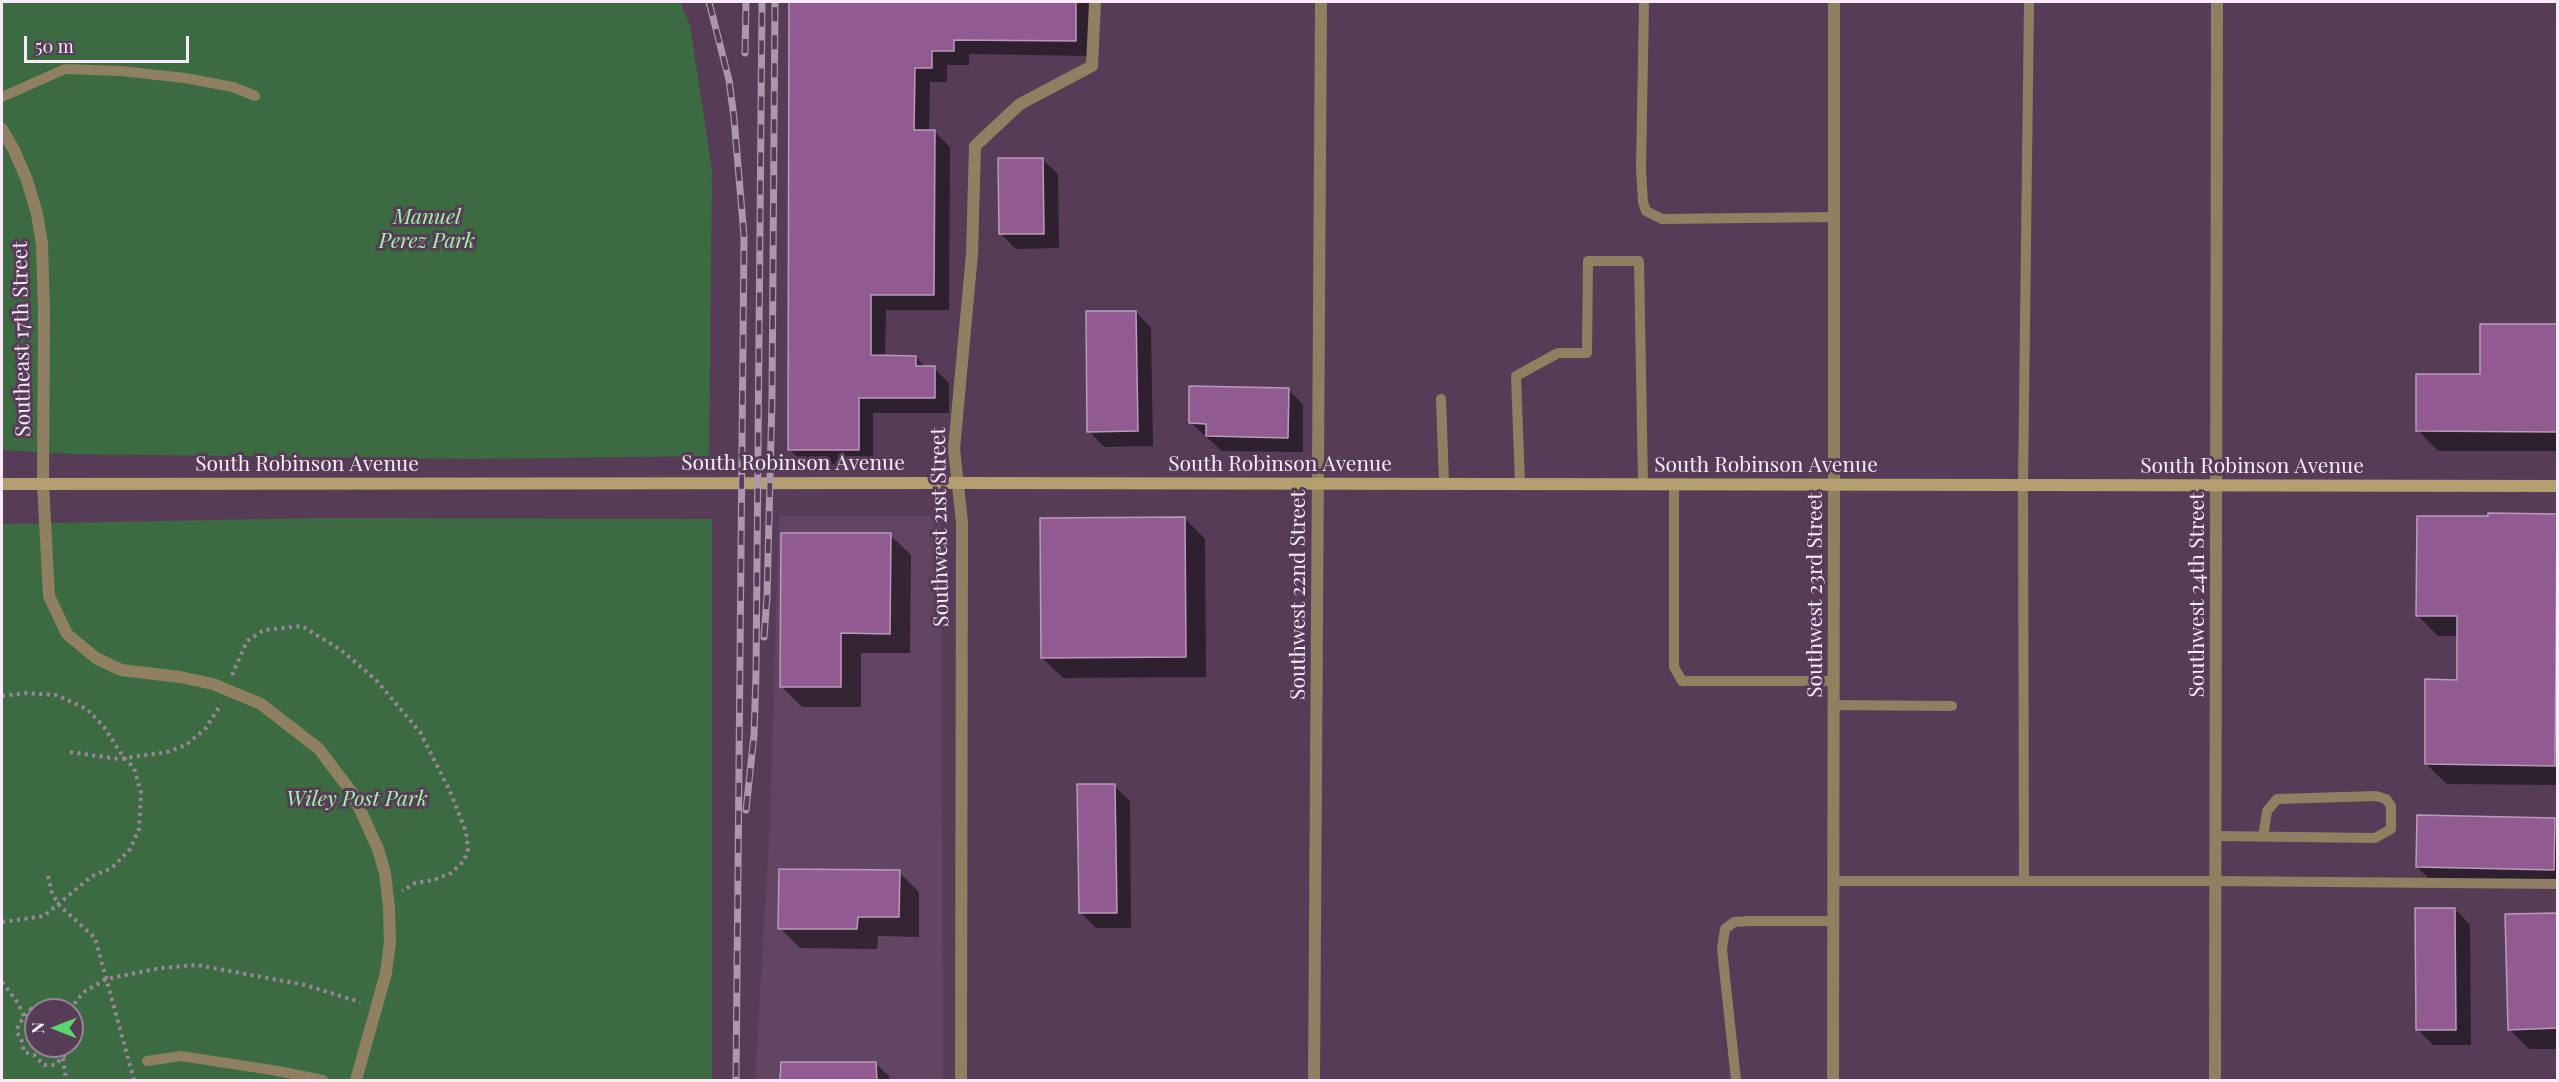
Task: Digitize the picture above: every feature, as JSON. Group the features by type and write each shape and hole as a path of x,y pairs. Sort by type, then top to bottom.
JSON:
{"main road":[{"name":"South Robinson Avenue","path":"2,484 1444,483 2558,486"}],"street":[{"name":"Southwest 21st Street","path":"961,1080 963,522 954,449 972,254 975,146 1020,104 1092,66 1095,2"},
{"name":"Southwest 22nd Street","path":"1314,1080 1321,2"},
{"name":"Southwest 23rd Street","path":"1833,1080 1834,2"},
{"name":"Southwest 24th Street","path":"2215,1080 2217,2"},
{"name":"Southeast 17th Street","path":"2,129 27,180 37,214 42,244 43,484 49,596 67,633 96,658 121,670 180,677 228,689 261,704 319,748 353,794 372,831 385,873 390,942 377,1009 356,1080"}],"lane":[{"path":"1644,2 1641,169 1643,202 1646,211 1662,219 1834,218"},
{"path":"2024,881 2023,485 2029,2"},
{"path":"2,97 65,69 121,71 185,78 233,87 255,96"},
{"path":"1520,484 1516,376 1558,353 1587,352 1588,261 1639,261 1643,484"},
{"path":"1441,399 1444,483"},
{"path":"1674,484 1674,667 1682,681 1834,681"},
{"path":"1834,705 1952,706"},
{"path":"2216,836 2263,837 2375,837 2391,829 2391,806 2386,799 2376,796 2277,799 2267,811 2263,837"},
{"path":"1834,881 2216,881 2558,885"},
{"path":"1736,1080 1722,949 1725,929 1734,922 1834,921"},
{"path":"147,1061 181,1056 323,1080"}],"path":[{"path":"70,752 124,758 167,752 186,745 206,728 222,704 247,641 264,630 302,626 341,650 376,680 420,732 441,769 466,831 468,849 464,861 452,873 434,880 415,883 403,890 401,900"},
{"path":"2,696 26,693 56,695 87,709 105,727 124,758 134,768 141,793 139,829 130,849 112,868 92,876 44,916 2,922"},
{"path":"48,876 52,893 59,905 95,938 134,1080"},
{"path":"79,998 84,992 106,980 161,968 197,965 305,985 377,1009"},
{"path":"2,982 18,1003 24,1017 18,1025 17,1033 21,1038 24,1052"},
{"path":"36,1058 39,1062 50,1066 63,1058"},
{"path":"63,1058 66,1080"}],"shaded area":[{"path":"779,516 929,516 940,520 942,538 943,1080 755,1080 770,821"}],"green space":[{"name":"Manuel Perez Park","path":"2,2 680,2 690,25 712,170 709,456 472,459 73,454 2,450"},
{"name":"Wiley Post Park","path":"319,518 712,519 712,1080 2,1080 2,524"}],"building":[{"path":"789,2 1076,2 1076,41 954,40 954,51 932,51 932,68 915,68 914,130 935,130 934,295 871,295 871,355 916,356 916,366 935,366 935,398 859,398 859,450 788,450"},
{"path":"998,158 1043,158 1044,234 999,234"},
{"path":"1086,311 1136,311 1138,431 1087,432"},
{"path":"2480,324 2558,324 2558,432 2416,431 2416,374 2480,374"},
{"path":"1189,386 1289,388 1288,438 1206,436 1206,424 1189,423"},
{"path":"2488,513 2557,514 2555,766 2425,764 2425,679 2457,680 2457,616 2416,616 2417,516 2488,516"},
{"path":"1185,517 1186,657 1041,658 1040,518"},
{"path":"781,533 891,533 890,634 841,633 841,687 780,687"},
{"path":"1077,784 1115,784 1117,913 1079,913"},
{"path":"2417,815 2555,818 2554,870 2416,867"},
{"path":"779,869 900,870 899,917 858,917 857,929 778,929"},
{"path":"2415,908 2455,908 2456,1030 2416,1030"},
{"path":"2558,913 2558,1028 2508,1030 2505,914"},
{"path":"781,1062 876,1062 877,1080 780,1080"}],"railway":[{"path":"709,2 729,80 744,236 736,1080"},
{"path":"745,53 746,2"},
{"path":"746,810 754,735 756,674 762,2"},
{"path":"764,637 772,399 775,2"}]}
